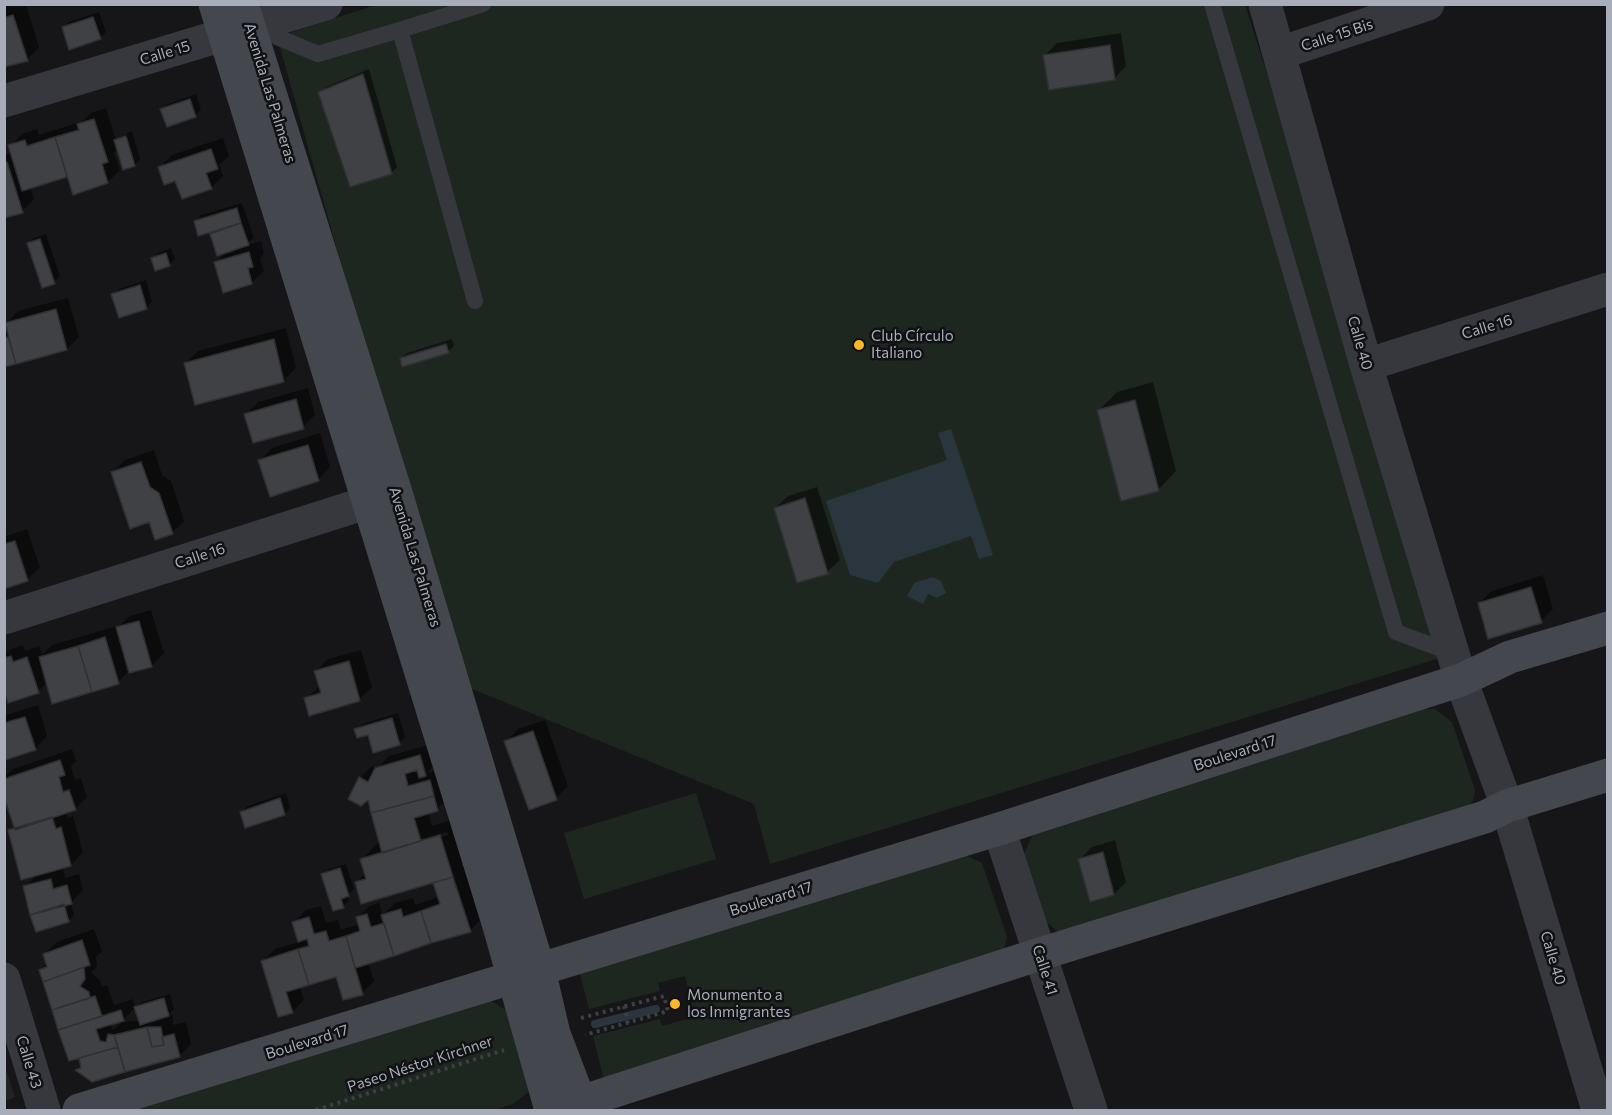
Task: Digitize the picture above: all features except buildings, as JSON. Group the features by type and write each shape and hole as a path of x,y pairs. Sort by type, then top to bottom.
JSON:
{"main road":[{"name":"Avenida Las Palmeras","path":"215,4 248,26 382,498 527,974 554,1034 567,1108"},
{"name":"Boulevard 17","path":"79,1110 999,829 1457,667 1510,657 1608,628"},
{"path":"567,1108 1040,954 1485,817 1507,806 1608,775"},
{"name":"Avenida Las Palmeras","path":"527,974 532,1041 567,1108"}],"street":[{"name":"Calle 15","path":"4,101 326,4"},
{"name":"Calle 40","path":"1265,4 1366,365 1457,667 1507,806 1598,1110"},
{"name":"Calle 15 Bis","path":"1280,53 1428,4"},
{"name":"Calle 16","path":"1366,365 1608,289"},
{"name":"Calle 16","path":"4,618 382,498"},
{"name":"Calle 41","path":"999,829 1091,1110"},
{"name":"Calle 43","path":"4,979 44,1110"}],"lane":[{"path":"248,26 318,54 483,4"},
{"path":"1212,4 1396,632 1457,667"},
{"path":"400,30 475,301"}],"path":[{"path":"579,1018 664,996 668,1011 584,1035"},
{"path":"624,1006 628,1023"},
{"name":"Paseo Néstor Kirchner","path":"316,1110 532,1041"}],"shaded area":[{"name":"Club Círculo Italiano","path":"379,4 1245,5 1453,654 770,864 754,804 460,684 277,37"},
{"path":"951,429 993,555 979,559 971,536 894,562 878,583 850,575 826,501 947,460 938,433"},
{"path":"933,577 941,581 946,593 937,598 928,594 923,604 907,596 914,583"},
{"path":"1423,709 1435,709 1452,722 1475,790 1473,800 1467,809 1062,933 1053,928 1040,912 1022,859 1032,836"},
{"path":"696,793 716,859 584,899 564,833"},
{"path":"961,853 982,863 1007,937 1004,950 604,1080 593,1036 660,1019 662,1026 695,1017 685,976 658,983 660,991 589,1009 580,974"},
{"path":"487,999 510,1012 530,1091 513,1104 494,1110 113,1110"},
{"path":"5,1066 15,1097 4,1101"}],"waterway":[{"path":"595,1024 656,1009"}],"place":[{"name":"Club Círculo Italiano","path":"859,345"},
{"name":"Monumento a los Inmigrantes","path":"675,1004"}]}
